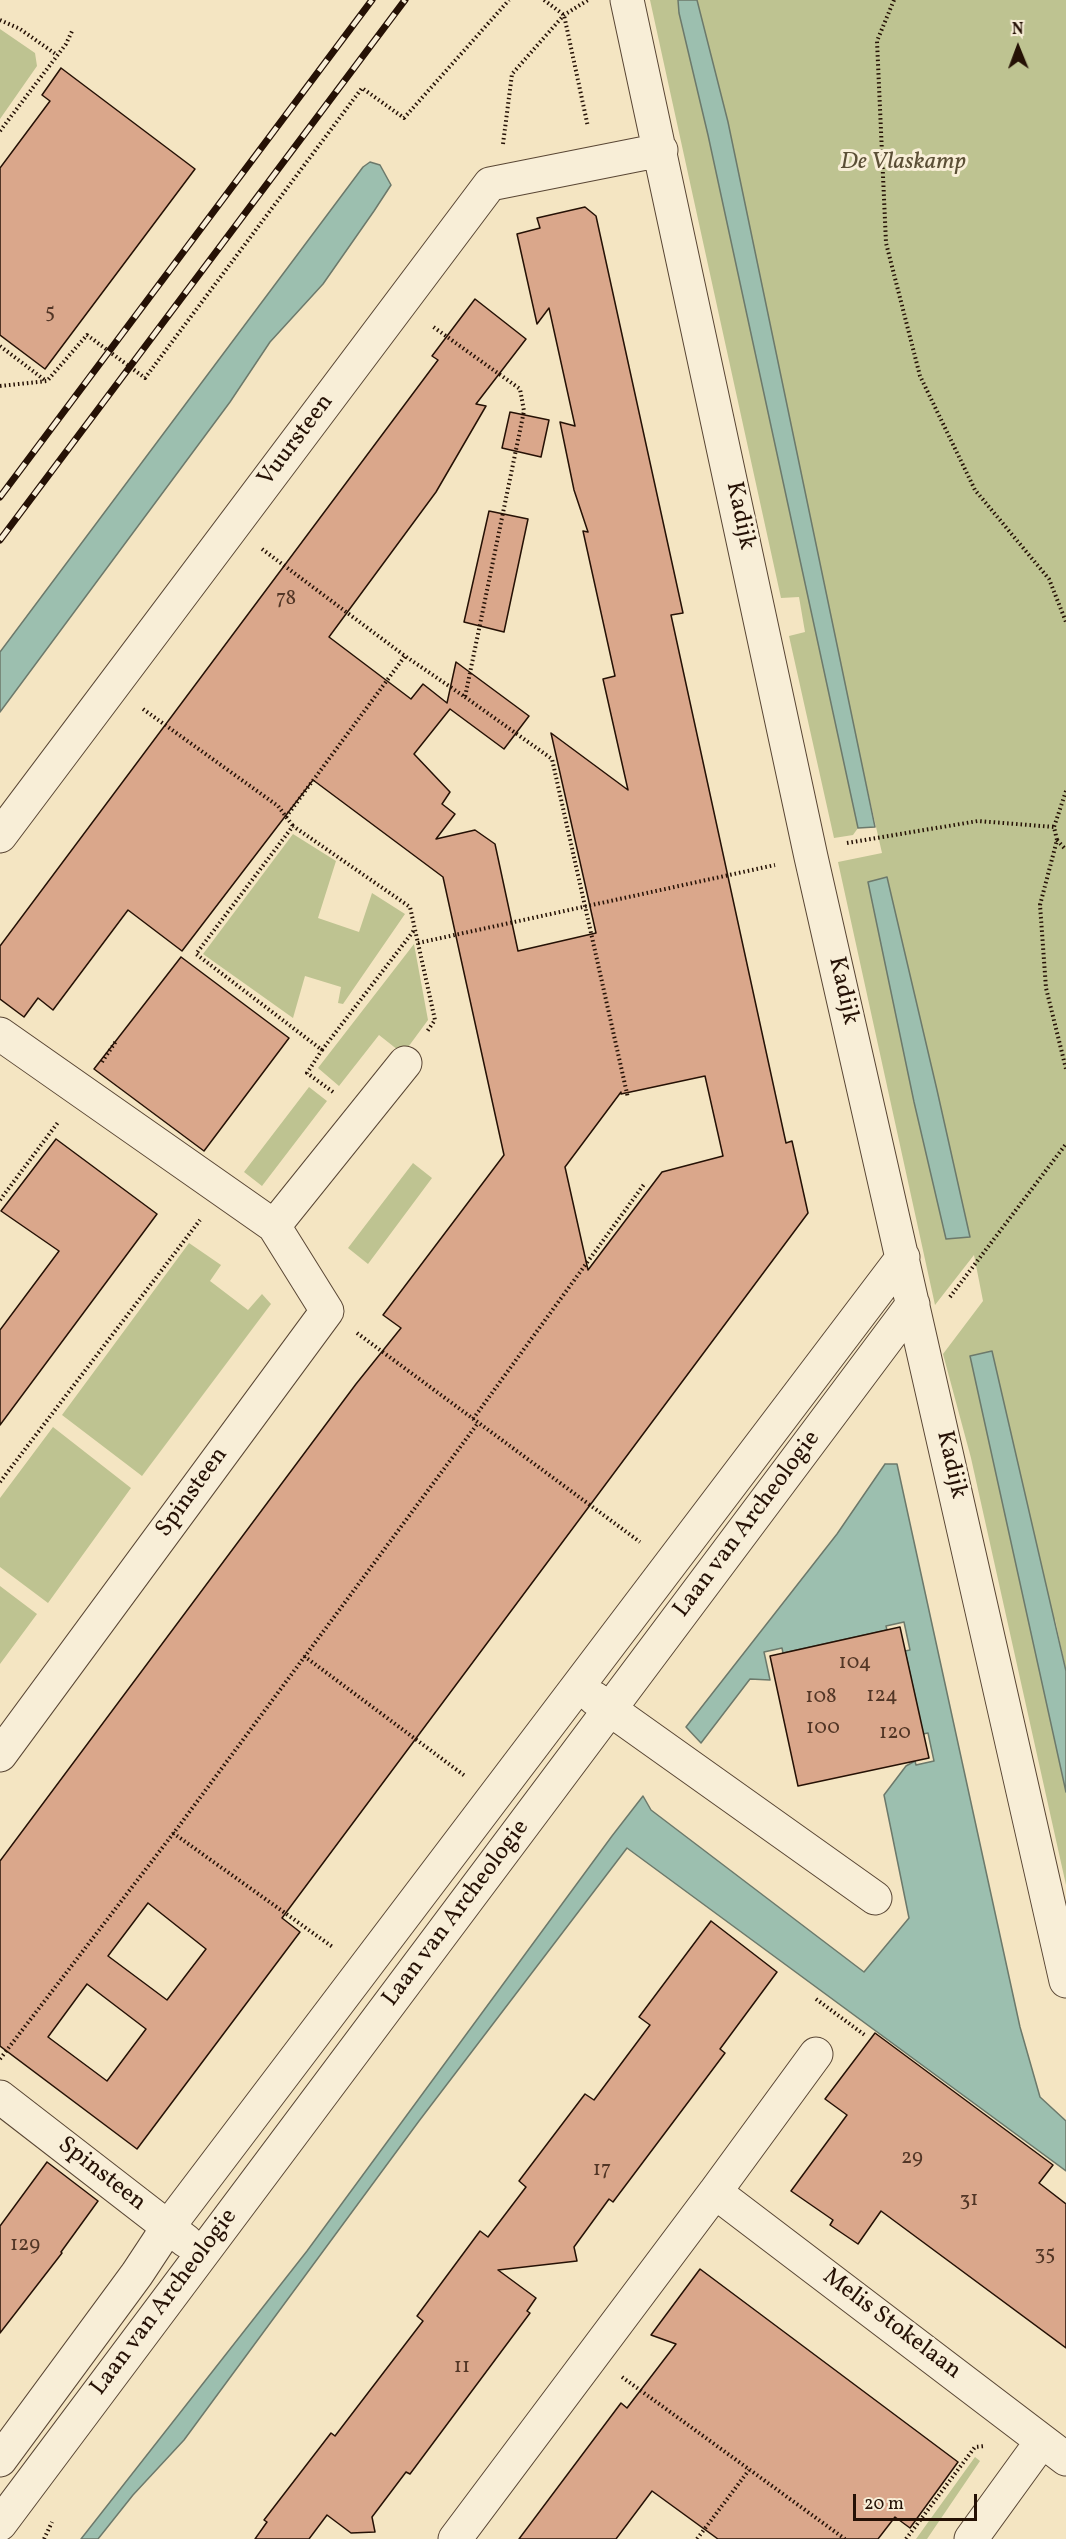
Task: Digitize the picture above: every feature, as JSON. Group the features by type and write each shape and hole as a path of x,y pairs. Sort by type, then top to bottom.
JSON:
{"street":[{"name":"Kadijk","path":"627,0 811,854 1066,1981"},
{"path":"490,184 661,150"},
{"name":"Vuursteen","path":"0,836 490,184"},
{"path":"0,1034 274,1226 327,1311"},
{"path":"274,1226 405,1063"},
{"name":"Laan van Archeologie","path":"0,2460 137,2274 168,2227 903,1257"},
{"name":"Laan van Archeologie","path":"0,2524 913,1304"},
{"name":"Spinsteen","path":"0,1755 327,1311"},
{"path":"578,1686 875,1898"},
{"path":"455,2539 816,2054"},
{"name":"Spinsteen","path":"0,2097 201,2254"},
{"name":"Melis Stokelaan","path":"715,2192 1050,2446"},
{"path":"971,2539 1050,2446"}],"path":[{"path":"0,386 47,381 87,335 145,378 362,88 404,118 509,0"},
{"path":"544,0 564,15 596,163"},
{"path":"490,184 505,136 512,74 564,15 588,0"},
{"path":"894,0 878,41 886,243 920,376 975,490 1049,579 1066,622"},
{"path":"0,20 20,29 57,55"},
{"path":"0,131 66,44 74,28"},
{"path":"400,304 520,389 524,411 465,697"},
{"path":"0,346 47,381"},
{"path":"233,526 405,656 552,759 628,1098"},
{"path":"286,817 405,656"},
{"path":"112,686 278,806 293,826 410,906 435,1020 405,1063"},
{"path":"1066,791 1054,827 1057,840 1040,905 1046,988 1066,1069"},
{"path":"418,943 811,854 978,821 1054,827"},
{"path":"293,826 196,954 322,1050"},
{"path":"1057,840 1066,850"},
{"path":"363,1115 307,1073 322,1050 415,929"},
{"path":"0,1200 81,1091"},
{"path":"921,1335 1066,1144"},
{"path":"473,1419 645,1182"},
{"path":"0,1482 222,1191"},
{"path":"327,1311 670,1564"},
{"path":"0,2059 173,1833 478,1423"},
{"path":"304,1656 494,1797"},
{"path":"173,1833 363,1970"},
{"path":"816,1999 866,2036"},
{"path":"592,2356 845,2539"},
{"path":"906,2539 975,2447 1050,2446"},
{"path":"697,2539 749,2470"}],"green space":[{"path":"650,0 678,0 858,828 853,835 834,838 789,636 805,632 799,597 781,598"},
{"name":"De Vlaskamp","path":"697,0 1066,0 1066,1671 1055,1619 1066,1792 1066,1885 971,1458 943,1354 983,1301 974,1255 935,1305 838,862 882,853 852,722 728,122","holes":["886,878 970,1237 946,1238 914,1102 868,882"]},
{"path":"0,29 35,53 37,66 0,119"},
{"path":"293,834 336,861 318,918 359,932 372,893 405,914 343,1004 338,1003 341,987 305,976 293,1018 203,954"},
{"path":"414,944 428,1020 403,1054 379,1035 339,1086 318,1068"},
{"path":"309,1087 327,1101 262,1186 244,1172"},
{"path":"413,1163 432,1178 368,1264 348,1248"},
{"path":"189,1243 221,1265 210,1281 248,1310 262,1294 271,1304 142,1476 62,1415"},
{"path":"53,1427 131,1488 48,1603 0,1567 0,1498"},
{"path":"0,1586 37,1614 0,1664"},
{"path":"975,2457 980,2461 927,2539 916,2539"}],"shaded area":[{"path":"678,0 697,0 728,122 875,827 858,828"},
{"path":"370,162 380,165 391,185 374,211 323,284 270,342 230,402 0,712 0,652 363,167"},
{"path":"887,877 970,1237 946,1239 914,1102 868,882"},
{"path":"992,1351 1066,1671 1066,1792 970,1356"},
{"path":"885,1464 897,1464 1020,2027 1040,2097 1066,2121 1066,2171 627,1848 419,2121 184,2440 133,2495 98,2539 81,2539 307,2251 643,1796 651,1810 864,1972 909,1918 884,1795 906,1766 915,1761 916,1765 934,1761 928,1733 923,1734 905,1651 910,1650 904,1622 886,1626 887,1630 783,1653 782,1648 764,1652 770,1680 750,1679 701,1743 686,1727 837,1534"}],"building":[{"path":"61,68 195,169 45,369 0,335 0,168 50,101 42,95"},
{"path":"585,207 596,216 683,613 671,615 786,1143 792,1141 808,1213 282,1918 300,1932 137,2149 0,2046 0,1861 356,1384 401,1328 383,1315 504,1155 443,877 313,780 182,951 128,910 53,1010 38,998 24,1017 0,999 0,946 438,360 432,356 475,299 526,339 476,404 486,406 436,492 329,637 411,699 423,684 447,703 456,662 529,716 504,749 450,709 414,754 450,792 442,804 455,814 436,839 475,830 495,844 518,951 596,933 551,733 628,790 603,679 615,676 583,531 588,532 574,490 560,422 575,426 549,308 537,324 517,234 540,228 537,218","holes":["705,1076 723,1156 662,1172 588,1270 565,1167 621,1092 621,1094","148,1903 206,1949 167,2000 108,1956","87,1984 146,2029 107,2081 48,2037"]},
{"path":"510,412 549,420 541,457 502,448"},
{"path":"489,511 528,519 504,632 464,622"},
{"path":"181,957 289,1038 204,1151 94,1069"},
{"path":"56,1139 157,1214 0,1425 0,1330 59,1251 1,1211"},
{"path":"900,1627 929,1758 798,1786 770,1656"},
{"path":"711,1921 777,1972 720,2049 725,2053 613,2202 609,2199 574,2247 577,2261 498,2270 536,2298 527,2311 530,2313 410,2474 406,2472 372,2517 375,2532 351,2533 327,2515 309,2539 255,2539 267,2522 264,2520 331,2433 335,2436 423,2321 417,2316 480,2231 488,2237 526,2187 519,2181 585,2094 594,2100 650,2025 639,2017"},
{"path":"875,2033 1053,2165 1039,2183 1066,2204 1066,2348 881,2211 858,2244 830,2225 833,2220 791,2191 847,2115 825,2099"},
{"path":"47,2162 98,2201 62,2253 0,2333 0,2226"},
{"path":"700,2269 958,2462 910,2528 895,2517 878,2539 718,2539 652,2491 616,2539 519,2539 621,2403 627,2408 676,2344 651,2335"}],"railway":[{"path":"0,497 372,0"},
{"path":"0,540 405,0"}]}
